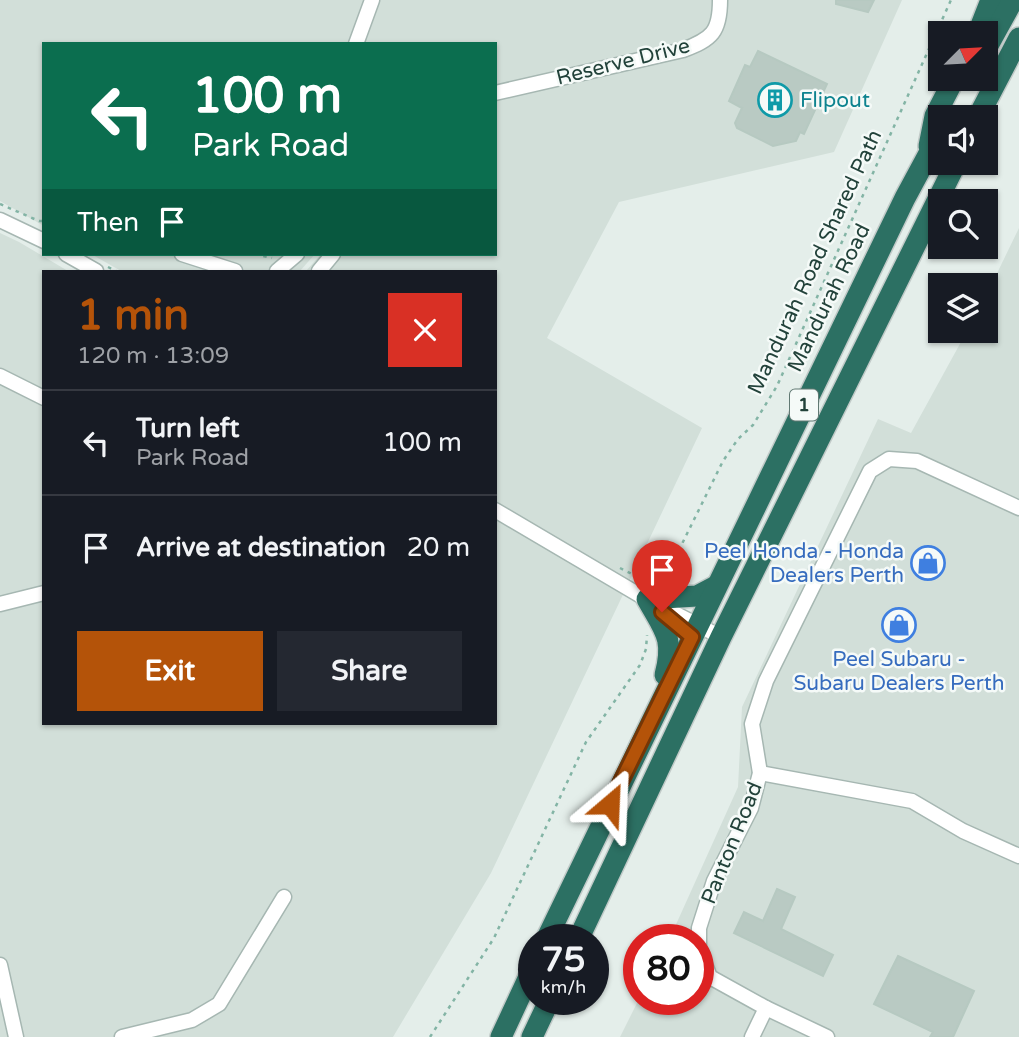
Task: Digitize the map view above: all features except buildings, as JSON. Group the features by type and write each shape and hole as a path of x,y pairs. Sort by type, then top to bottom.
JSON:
{"highway":[{"path":"983,21 991,0"},
{"path":"998,27 1013,0"},
{"path":"984,105 1018,41"},
{"path":"927,155 934,116 948,91"},
{"name":"Mandurah Road","path":"554,924 927,155"},
{"name":"1","path":"586,924 718,643 950,175"},
{"path":"643,597 697,596 716,586"},
{"path":"643,597 670,639 670,657 654,715"},
{"path":"501,1037 518,1000"},
{"path":"532,1037 542,1015"}],"street":[{"path":"357,42 372,0"},
{"name":"Reserve Drive","path":"497,93 683,50 701,43 713,34 720,20 720,0"},
{"path":"0,220 42,240"},
{"path":"70,256 94,270"},
{"path":"188,256 232,270"},
{"path":"279,270 295,256"},
{"path":"320,270 331,256"},
{"path":"0,376 42,397"},
{"name":"Panton Road","path":"827,1037 710,977 699,949 699,928 714,881 751,808 760,773 752,724 766,681 870,471 889,459 916,461 1019,508"},
{"path":"497,511 643,597 695,632 718,643"},
{"path":"0,604 42,594"},
{"path":"760,773 912,801 963,831 1019,856"},
{"path":"122,1037 192,1020 219,1004 284,897"},
{"path":"0,965 16,1037"},
{"path":"752,1037 766,1008"}],"path":[{"name":"Mandurah Road Shared Path","path":"643,597 653,579 674,560 723,461 738,439 753,425 778,386 951,0"},
{"path":"0,204 42,221"},
{"path":"430,1037 494,938 586,742 640,665 646,649 647,633"}],"shaded area":[{"path":"0,0 902,0 834,152 619,202 547,338 702,428 491,873 393,1037 0,1037 0,233 66,270 42,270 42,725 497,725 497,270 307,270 319,256 497,256 497,42 42,42 42,225 0,201"},
{"path":"1019,228 1019,1037 620,1037 631,1015 714,1015 714,924 676,924 738,787 742,707 878,419 911,433 960,343 998,343 997,273"},
{"path":"95,256 313,256 301,270 119,270"}],"place":[{"name":"Flipout","path":"775,100"},
{"name":"Peel Honda - Honda Dealers Perth","path":"928,563"},
{"name":"Peel Subaru - Subaru Dealers Perth","path":"899,625"}],"route":[{"path":"610,804 692,637 662,612"}]}
